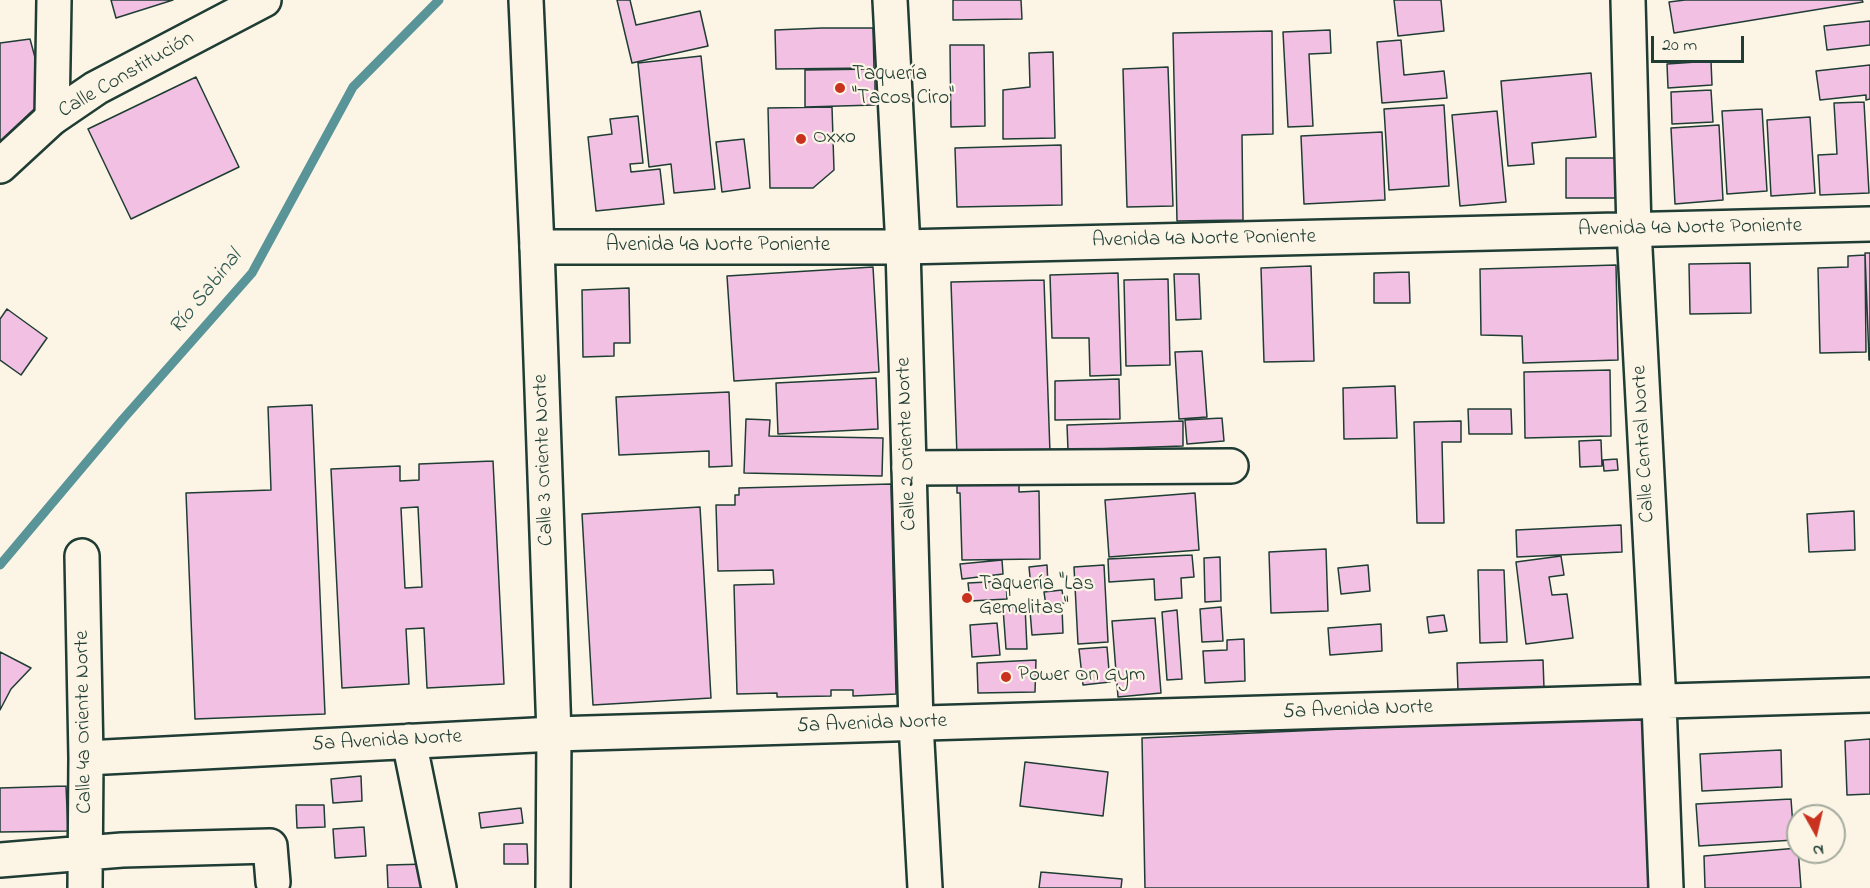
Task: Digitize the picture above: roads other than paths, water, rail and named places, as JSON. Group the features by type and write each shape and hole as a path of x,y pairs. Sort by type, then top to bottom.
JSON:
{"street":[{"path":"52,118 54,0"},
{"name":"Calle Constitución","path":"0,166 52,118 96,88 264,0"},
{"name":"Calle 2 Oriente Norte","path":"890,0 903,247 916,724 925,888"},
{"name":"Calle Central Norte","path":"1628,0 1634,230 1659,703 1666,888"},
{"name":"Calle 3 Oriente Norte","path":"527,16 554,734 552,888"},
{"name":"Avenida 4a Norte Poniente","path":"537,247 903,247 1870,224"},
{"path":"909,468 1231,466"},
{"name":"Calle 4a Oriente Norte","path":"82,556 86,888"},
{"name":"5a Avenida Norte","path":"86,758 554,734 1870,695"},
{"path":"409,741 439,888"},
{"path":"0,860 122,850 270,846 273,882"}],"waterway":[{"name":"Río Sabinal","path":"0,565 123,419 252,273 353,87 439,0"}],"place":[{"name":"Taquería \"Tacos Ciro\"","path":"840,88"},
{"name":"Oxxo","path":"801,139"},
{"name":"Taquería \"Las Gemelitas\"","path":"967,598"},
{"name":"Power On Gym","path":"1006,677"}]}
